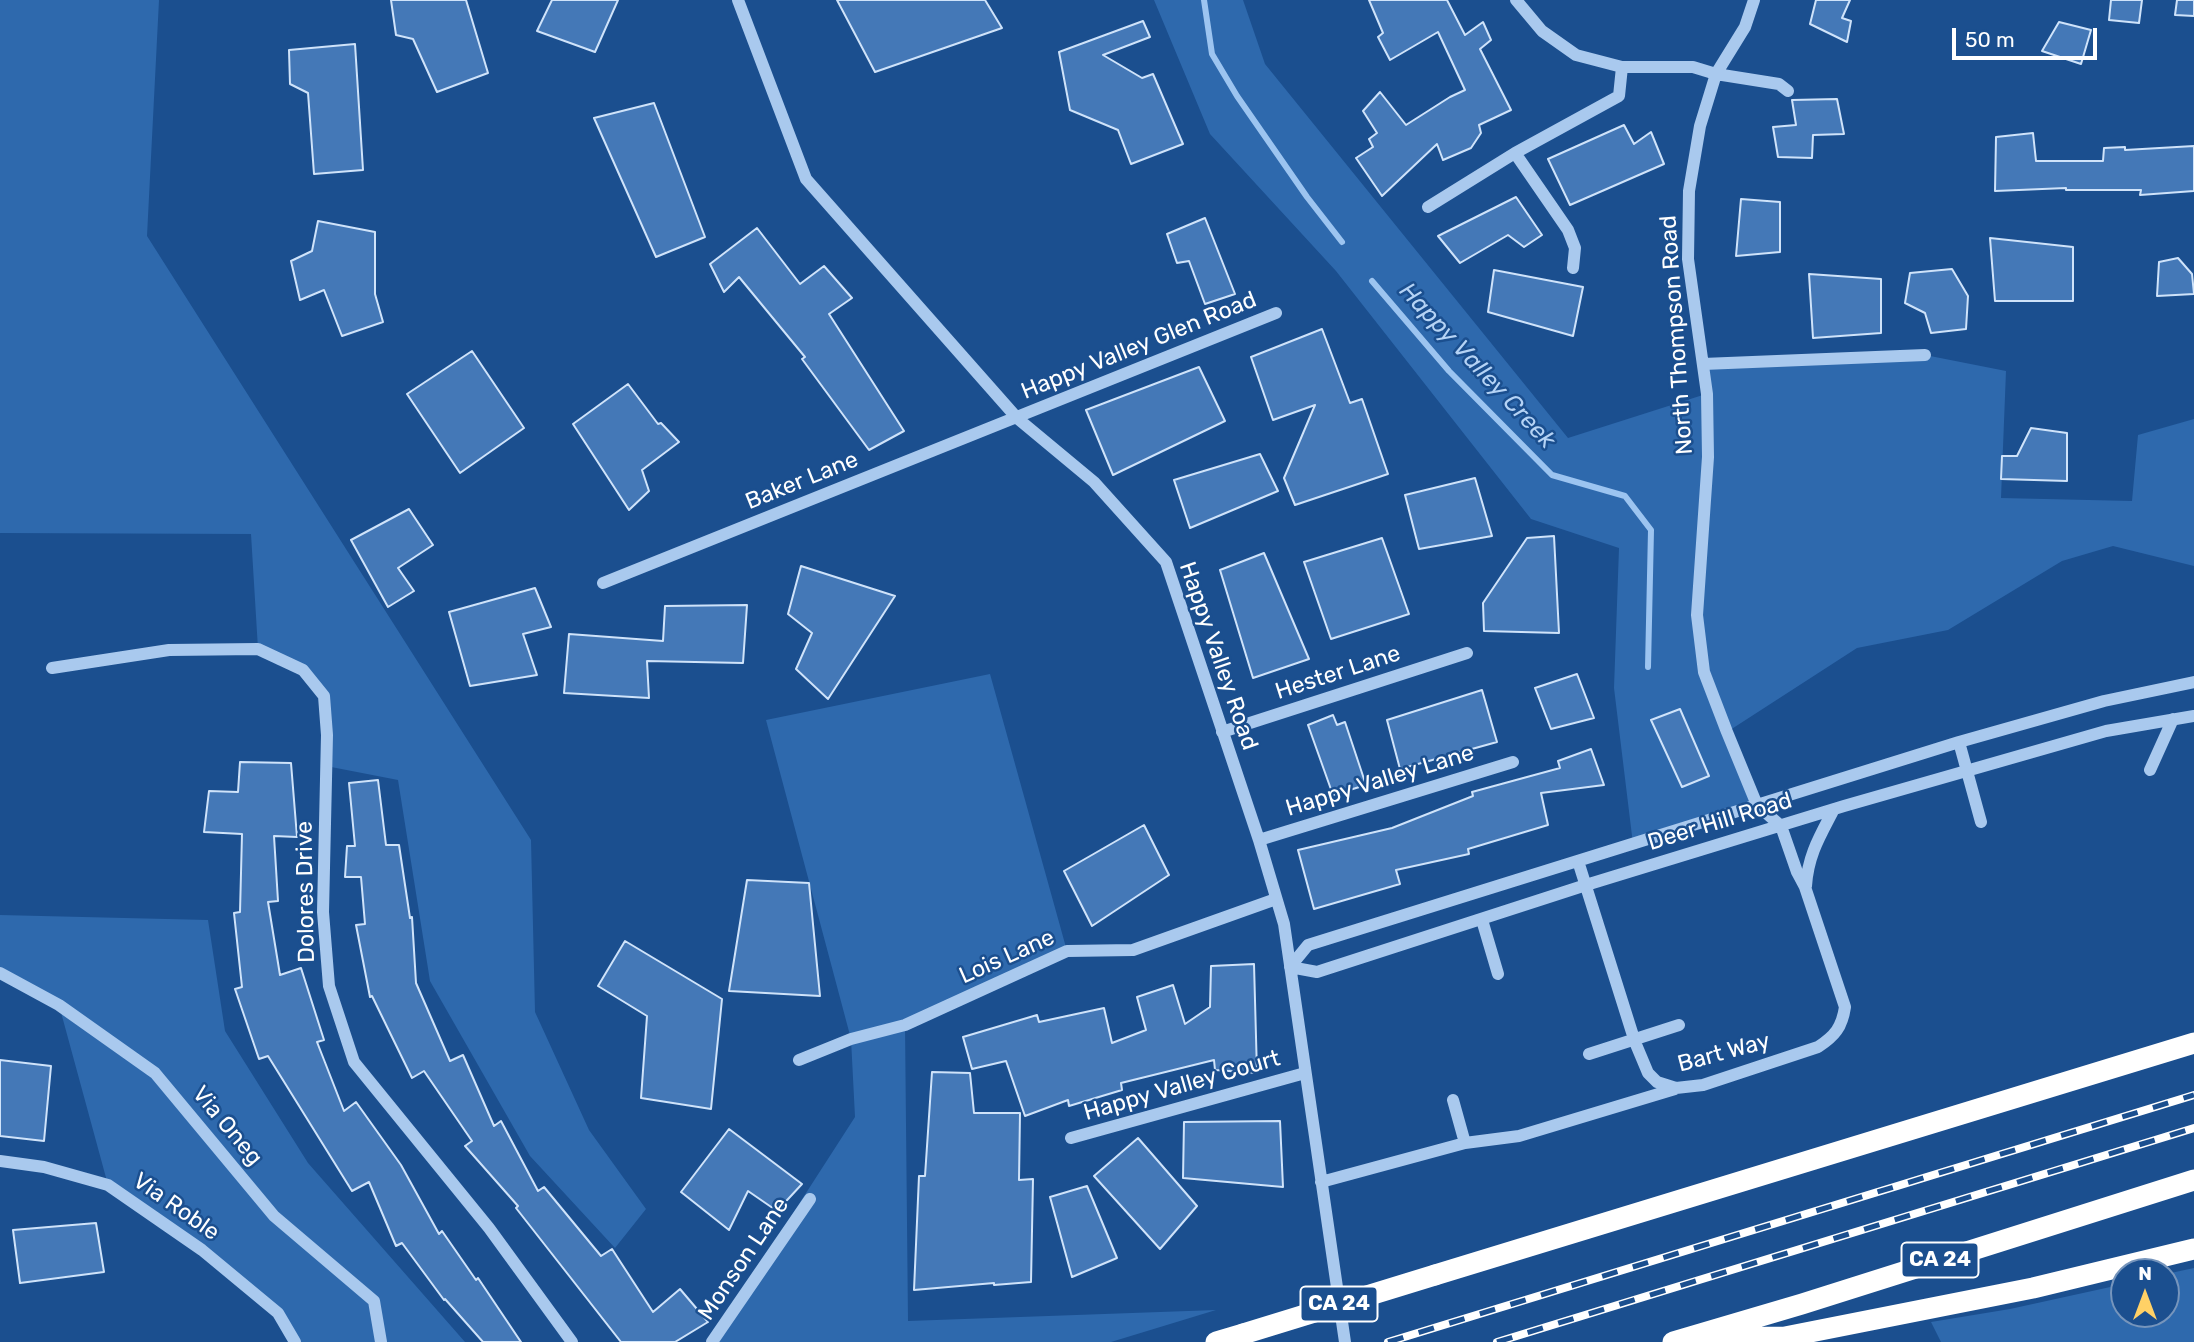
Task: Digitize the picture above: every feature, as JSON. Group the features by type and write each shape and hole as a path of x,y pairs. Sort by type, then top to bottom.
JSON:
{"highway":[{"name":"CA 24","path":"1216,1342 2194,1043"},
{"name":"CA 24","path":"1679,1340 1815,1300 2194,1180"},
{"path":"1679,1340 1785,1337 2033,1288 2194,1249"}],"street":[{"name":"Happy Valley Road","path":"738,0 806,179 1017,418 1094,482 1166,562 1259,840 1284,924 1345,1342"},
{"path":"1516,0 1542,31 1576,55 1622,67 1693,67 1716,74 1779,85 1788,91"},
{"name":"North Thompson Road","path":"1754,0 1745,27 1716,74 1700,126 1689,191 1688,259 1707,394 1707,457 1697,615 1704,672 1717,708 1757,805 1781,826"},
{"path":"1428,207 1515,153 1619,96 1622,67"},
{"path":"1515,153 1568,230 1575,248 1573,268"},
{"name":"Happy Valley Glen Road","path":"1017,418 1276,313"},
{"path":"1703,364 1924,355"},
{"name":"Baker Lane","path":"603,583 1017,418"},
{"name":"Dolores Drive","path":"52,667 169,650 258,649 303,670 324,696 327,735 323,912 329,986 354,1062 489,1228 572,1342"},
{"name":"Hester Lane","path":"1222,732 1467,653"},
{"name":"Deer Hill Road","path":"1308,945 1959,742 2104,701 2194,682"},
{"name":"Deer Hill Road","path":"1290,967 1317,972 1586,885 1967,770 2106,731 2194,716"},
{"path":"2150,770 2173,719"},
{"path":"1959,742 1981,822"},
{"name":"Happy Valley Lane","path":"1259,840 1513,762"},
{"name":"Bart Way","path":"1805,887 1812,849 1834,809"},
{"name":"Bart Way","path":"1577,861 1634,1039 1648,1073 1657,1082 1676,1088 1703,1085 1818,1047 1833,1038 1839,1030 1845,1007 1805,887 1781,826"},
{"name":"Deer Hill Road","path":"1308,945 1633,844"},
{"name":"Lois Lane","path":"799,1059 851,1039 905,1025 1067,951 1133,950 1276,899"},
{"path":"1482,920 1498,974"},
{"path":"1290,967 1308,945"},
{"name":"Via Oneg","path":"0,973 59,1005 155,1073 274,1216 374,1301 381,1342"},
{"path":"1590,1054 1679,1026"},
{"name":"Happy Valley Court","path":"1071,1138 1304,1073"},
{"path":"1321,1182 1465,1143 1519,1136 1676,1088"},
{"path":"1453,1100 1465,1143"},
{"name":"Via Roble","path":"0,1161 44,1167 108,1185 202,1250 278,1312 295,1342"},
{"name":"Monson Lane","path":"712,1342 810,1199"}],"shaded area":[{"path":"0,0 159,0 147,236 531,840 535,1012 589,1130 646,1209 615,1248 530,1156 430,981 398,780 326,766 324,696 303,670 258,649 251,534 0,533"},
{"path":"1154,0 1243,0 1265,64 1568,438 1706,394 1703,364 1925,355 2006,371 2001,498 2132,501 2138,435 2194,419 2194,566 2113,546 2062,561 1948,630 1857,648 1727,732 1757,805 1633,844 1614,688 1619,548 1531,519 1336,271 1210,134"},
{"path":"990,674 1067,951 905,1025 908,1321 1216,1310 1111,1342 710,1342 855,1117 851,1039 766,720"},
{"path":"0,915 208,920 225,1031 308,1163 465,1342 295,1342 278,1312 108,1185 59,1005 0,973"},
{"path":"2194,1268 2194,1342 1941,1342 1931,1322 2010,1309 2110,1287 2110,1328 2180,1328 2180,1271"}],"building":[{"path":"391,0 466,0 488,73 437,92 413,39 396,35"},
{"path":"552,0 618,0 595,52 537,31"},
{"path":"837,0 985,0 1002,28 875,72"},
{"path":"1369,0 1447,0 1465,35 1483,22 1491,40 1480,49 1511,110 1479,125 1481,133 1471,148 1443,160 1437,144 1382,196 1356,158 1373,147 1369,139 1377,133 1363,111 1380,92 1406,125 1465,90 1438,32 1390,60 1378,37 1383,33"},
{"path":"1816,0 1850,0 1842,18 1851,21 1847,42 1810,24"},
{"path":"2111,0 2142,0 2139,23 2109,20"},
{"path":"2177,0 2194,0 2194,16 2175,15"},
{"path":"1143,21 1150,37 1103,55 1142,78 1153,74 1183,144 1131,164 1118,130 1070,110 1059,52"},
{"path":"2059,22 2091,30 2081,64 2042,51"},
{"path":"355,44 363,170 314,174 308,93 290,84 289,50"},
{"path":"1837,99 1844,134 1813,135 1812,158 1778,157 1773,127 1796,125 1792,100"},
{"path":"654,103 705,237 656,257 594,118"},
{"path":"1624,125 1634,144 1651,132 1664,164 1570,205 1548,159"},
{"path":"2033,133 2036,161 2103,161 2104,148 2125,147 2125,150 2194,146 2194,191 2140,195 2141,190 2066,188 1995,191 1996,137"},
{"path":"1516,197 1542,235 1524,247 1508,235 1460,263 1438,236"},
{"path":"1741,199 1780,202 1780,252 1736,256"},
{"path":"1205,218 1235,294 1205,304 1189,261 1177,263 1167,234"},
{"path":"318,221 375,232 375,294 383,322 342,336 324,290 300,300 291,261 312,251"},
{"path":"757,228 800,284 824,266 852,298 829,314 904,431 869,450 802,359 805,357 739,277 724,292 710,264"},
{"path":"1990,238 2073,247 2073,301 1995,301"},
{"path":"2178,258 2192,274 2194,294 2157,296 2159,262"},
{"path":"1952,269 1968,296 1966,329 1931,333 1925,313 1905,303 1910,273"},
{"path":"1494,270 1583,287 1573,336 1488,312"},
{"path":"1809,274 1881,279 1881,333 1813,338"},
{"path":"1322,329 1350,403 1362,399 1388,474 1295,505 1284,478 1315,405 1273,420 1251,357"},
{"path":"472,351 524,428 460,473 407,394"},
{"path":"1199,367 1225,421 1113,475 1086,410"},
{"path":"628,384 658,424 661,423 679,442 642,470 649,491 629,510 573,424"},
{"path":"2031,428 2067,433 2067,481 2001,479 2002,456 2017,456"},
{"path":"1260,454 1278,491 1190,528 1174,480"},
{"path":"1475,478 1492,536 1419,549 1405,495"},
{"path":"409,509 433,545 398,568 414,591 388,607 351,540"},
{"path":"1554,536 1559,633 1484,631 1483,603 1527,538"},
{"path":"1382,538 1409,614 1331,639 1304,562"},
{"path":"1264,553 1309,659 1253,678 1220,570"},
{"path":"801,566 895,596 828,699 796,669 812,633 788,614"},
{"path":"535,588 551,627 523,634 537,675 470,686 449,612"},
{"path":"747,605 743,663 647,661 649,698 564,693 569,634 663,641 665,606"},
{"path":"1577,674 1594,718 1551,729 1535,688"},
{"path":"1482,690 1497,742 1400,769 1387,720"},
{"path":"1680,709 1709,776 1682,787 1651,720"},
{"path":"1333,715 1337,725 1345,722 1366,785 1333,795 1308,725"},
{"path":"1591,749 1604,785 1541,793 1548,825 1468,849 1469,854 1396,870 1400,884 1314,909 1298,850 1392,828 1473,796 1472,792 1560,768 1558,761"},
{"path":"240,762 291,763 297,837 274,836 278,901 268,902 280,975 301,968 324,1040 317,1042 344,1111 356,1102 401,1165 439,1234 442,1231 476,1280 478,1278 521,1342 483,1342 444,1300 402,1243 396,1246 369,1182 352,1191 268,1056 259,1059 235,989 242,987 234,913 240,912 242,834 204,832 209,791 238,792"},
{"path":"378,780 386,845 399,845 410,918 412,917 416,983 450,1061 463,1055 494,1126 501,1121 538,1191 544,1187 601,1256 612,1249 653,1312 680,1289 708,1322 675,1342 621,1342 516,1208 518,1206 465,1146 472,1141 424,1071 412,1078 372,996 370,997 356,925 365,924 361,877 345,877 347,846 355,846 349,783"},
{"path":"1144,825 1169,875 1092,926 1064,871"},
{"path":"747,880 809,883 820,996 729,991"},
{"path":"625,941 722,999 711,1109 641,1098 647,1016 598,986"},
{"path":"1254,964 1257,1073 1215,1070 1214,1060 1121,1083 1122,1090 1069,1106 1068,1100 1025,1116 1006,1061 972,1069 963,1037 1037,1015 1039,1022 1104,1008 1112,1043 1146,1030 1137,997 1173,985 1185,1024 1210,1007 1211,966"},
{"path":"0,1060 51,1066 44,1141 0,1136"},
{"path":"932,1072 970,1073 974,1113 1020,1113 1019,1180 1033,1179 1031,1282 914,1290 919,1176 925,1176"},
{"path":"1280,1121 1283,1187 1183,1178 1184,1122"},
{"path":"729,1129 802,1184 777,1211 748,1191 729,1230 681,1192"},
{"path":"1138,1138 1197,1206 1160,1249 1094,1176"},
{"path":"1087,1186 1117,1258 1072,1277 1050,1197"},
{"path":"96,1223 104,1272 20,1283 13,1230"}],"waterway":[{"name":"Happy Valley Creek","path":"1204,0 1212,54 1237,96 1307,197 1342,242"},
{"name":"Happy Valley Creek","path":"1372,281 1449,371 1552,475 1625,496 1651,530 1648,667"}],"railway":[{"path":"1388,1342 2194,1095"},
{"path":"1497,1342 2194,1128"}]}
